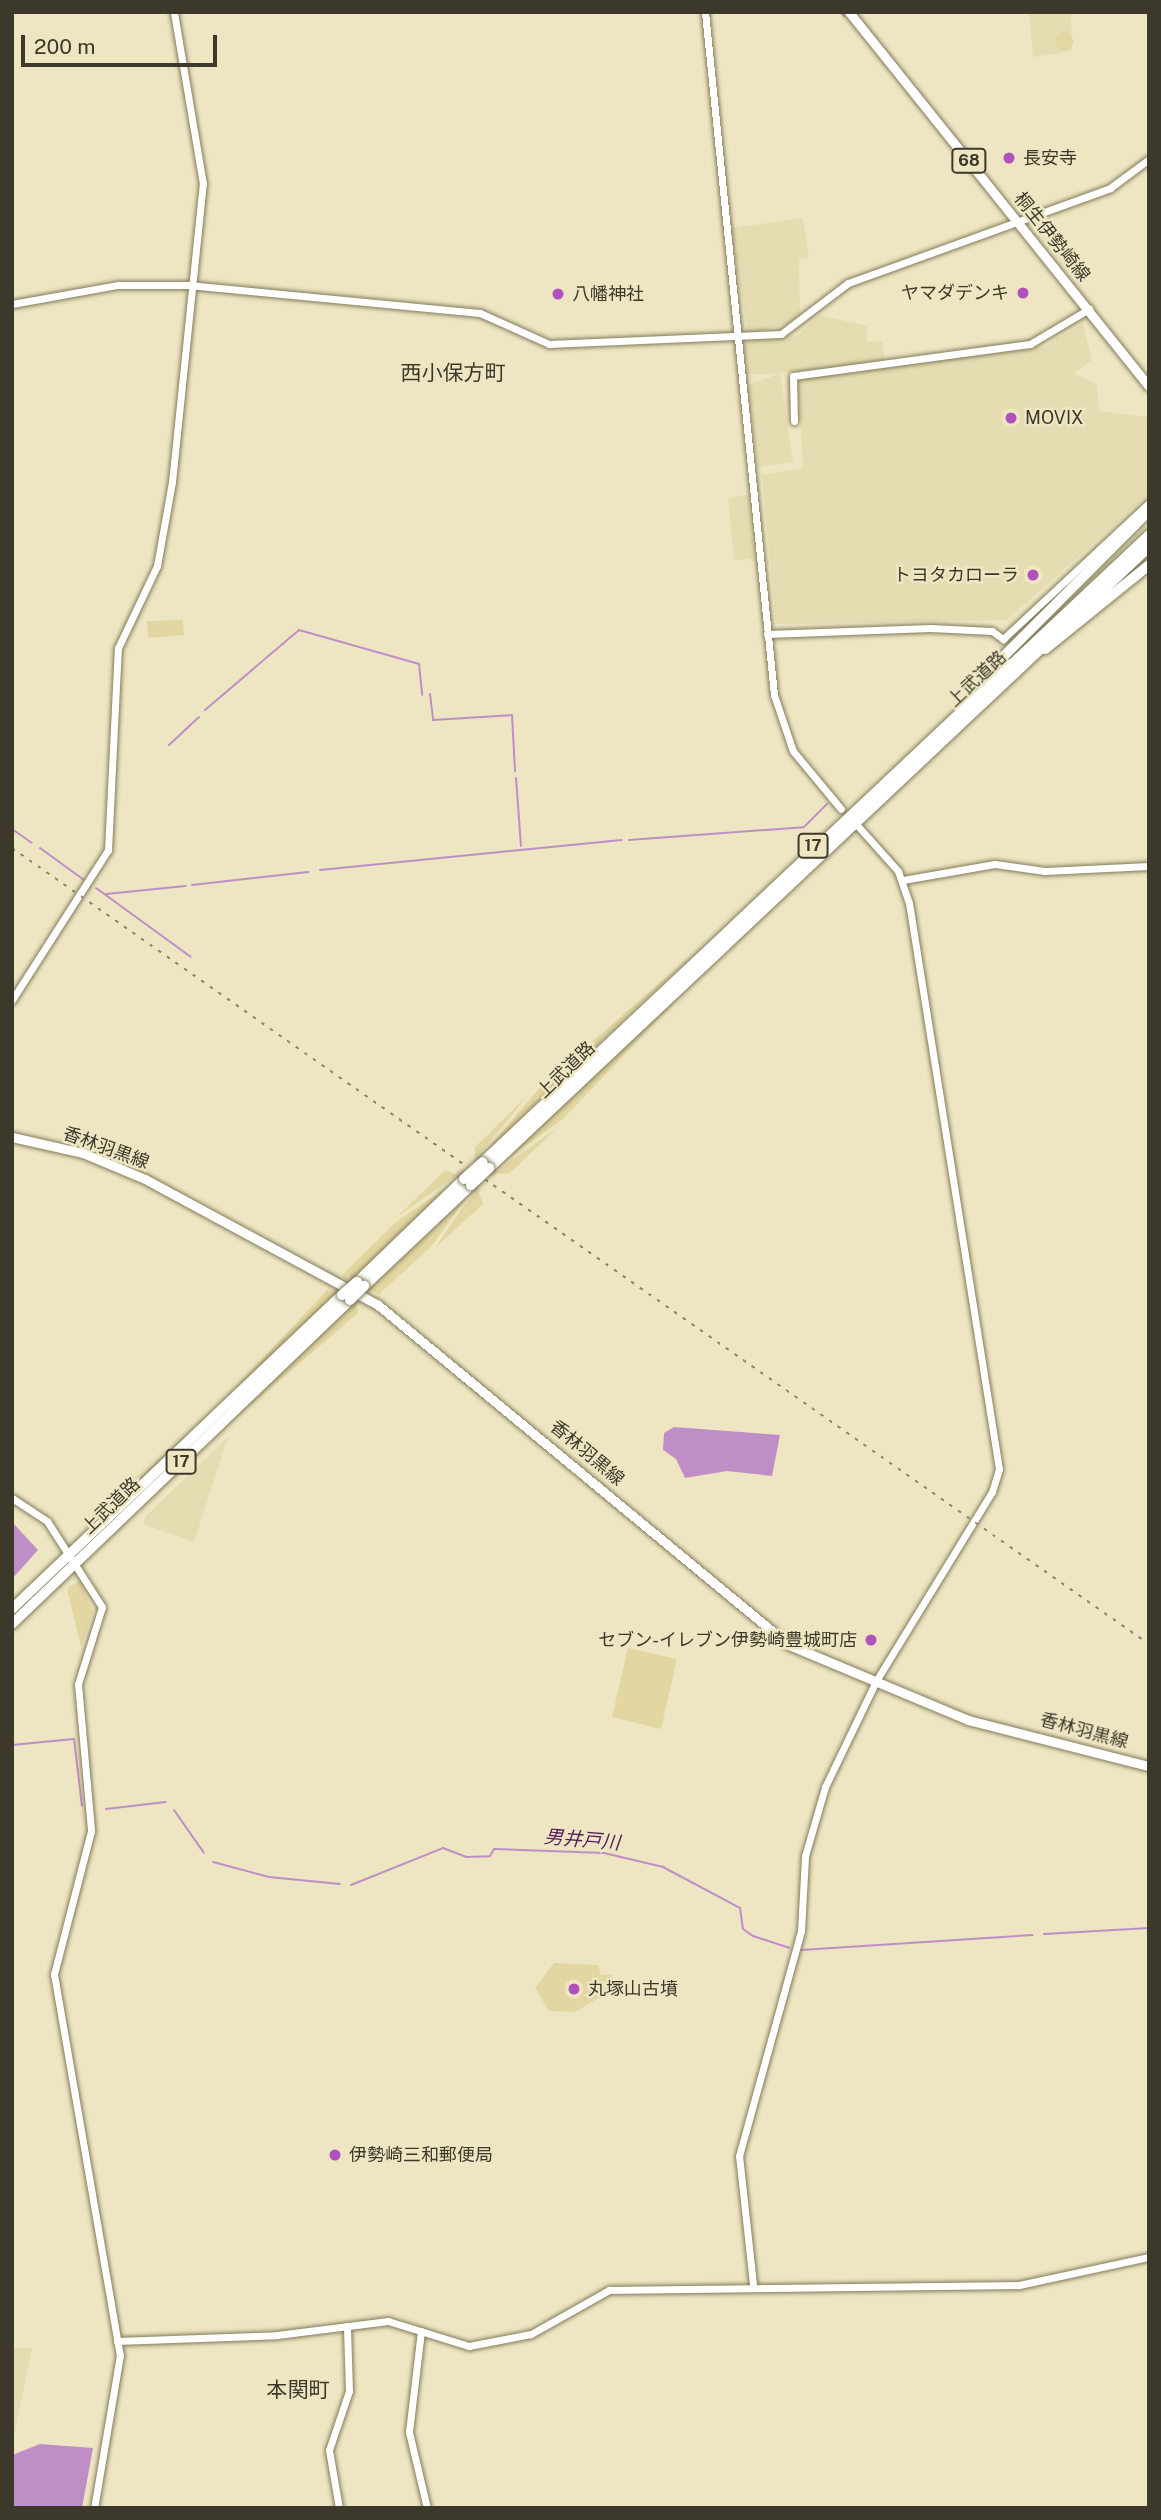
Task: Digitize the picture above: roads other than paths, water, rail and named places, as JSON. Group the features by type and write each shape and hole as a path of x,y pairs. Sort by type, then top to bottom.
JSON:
{"highway":[{"path":"955,718 1149,511"},
{"name":"上武道路","path":"12,1609 74,1558 1149,534"},
{"name":"上武道路","path":"955,718 1149,547"},
{"path":"955,718 1149,565"},
{"name":"上武道路","path":"12,1624 74,1558"},
{"path":"12,1631 36,1601"}],"main road":[{"name":"桐生伊勢崎線","path":"849,12 1149,386"},
{"name":"香林羽黒線","path":"12,1137 82,1153 145,1179 373,1302 565,1454 770,1634 968,1720 1149,1766"}],"street":[{"path":"12,1000 108,850 118,648 159,557 196,286 202,170 174,12"},
{"path":"705,12 740,337 767,634 782,729 809,775 841,809"},
{"path":"12,304 118,285 196,286 480,313 549,344 740,337 788,332 848,283 1110,188 1149,159"},
{"path":"794,421 793,376 1030,344 1089,309"},
{"path":"767,634 930,628 992,631 1003,639 1149,503"},
{"path":"752,2284 739,2156 801,1931 812,1831 832,1762 876,1681 992,1492 1000,1463 903,880 857,825"},
{"path":"903,880 995,864 1045,871 1149,866"},
{"path":"12,1498 36,1510 74,1558 98,1594 102,1614 78,1684 92,1815 57,1955 55,1986 117,2341 119,2375 94,2508"},
{"path":"117,2341 277,2335 388,2322 453,2343 479,2344 531,2333 609,2290 752,2284 1018,2285 1149,2257"},
{"path":"339,2508 329,2450 348,2391 347,2326"},
{"path":"421,2331 409,2432 427,2508"}],"waterway":[{"path":"840,12 844,16"},
{"path":"205,710 299,630 419,664 422,695"},
{"path":"430,694 433,720 512,715 515,771"},
{"path":"169,745 199,717"},
{"path":"516,778 521,846"},
{"path":"629,840 804,827 827,804"},
{"path":"12,829 32,843"},
{"path":"320,870 622,840"},
{"path":"40,848 84,880"},
{"path":"192,885 308,872"},
{"path":"106,894 186,886"},
{"path":"96,888 191,957"},
{"name":"男井戸川","path":"12,1745 74,1739 82,1806"},
{"name":"男井戸川","path":"106,1809 166,1802"},
{"name":"男井戸川","path":"174,1810 204,1853"},
{"name":"男井戸川","path":"351,1885 443,1848 466,1857 490,1856 494,1849 604,1853 663,1867 740,1908 743,1929 753,1936 789,1948"},
{"name":"男井戸川","path":"213,1862 269,1877 340,1884"},
{"name":"男井戸川","path":"1044,1934 1149,1928"},
{"name":"男井戸川","path":"801,1950 1033,1935"}],"railway":[{"path":"12,848 1149,1644"}],"place":[{"name":"長安寺","path":"1009,158"},
{"name":"ヤマダデンキ","path":"1023,293"},
{"name":"八幡神社","path":"558,294"},
{"name":"MOVIX","path":"1011,418"},
{"name":"トヨタカローラ","path":"1033,575"},
{"name":"セブン-イレブン伊勢崎豊城町店","path":"871,1640"},
{"name":"丸塚山古墳","path":"574,1989"},
{"name":"伊勢崎三和郵便局","path":"335,2155"}],"district":[{"name":"西小保方町","path":"453,373"},
{"name":"本関町","path":"298,2390"}]}
